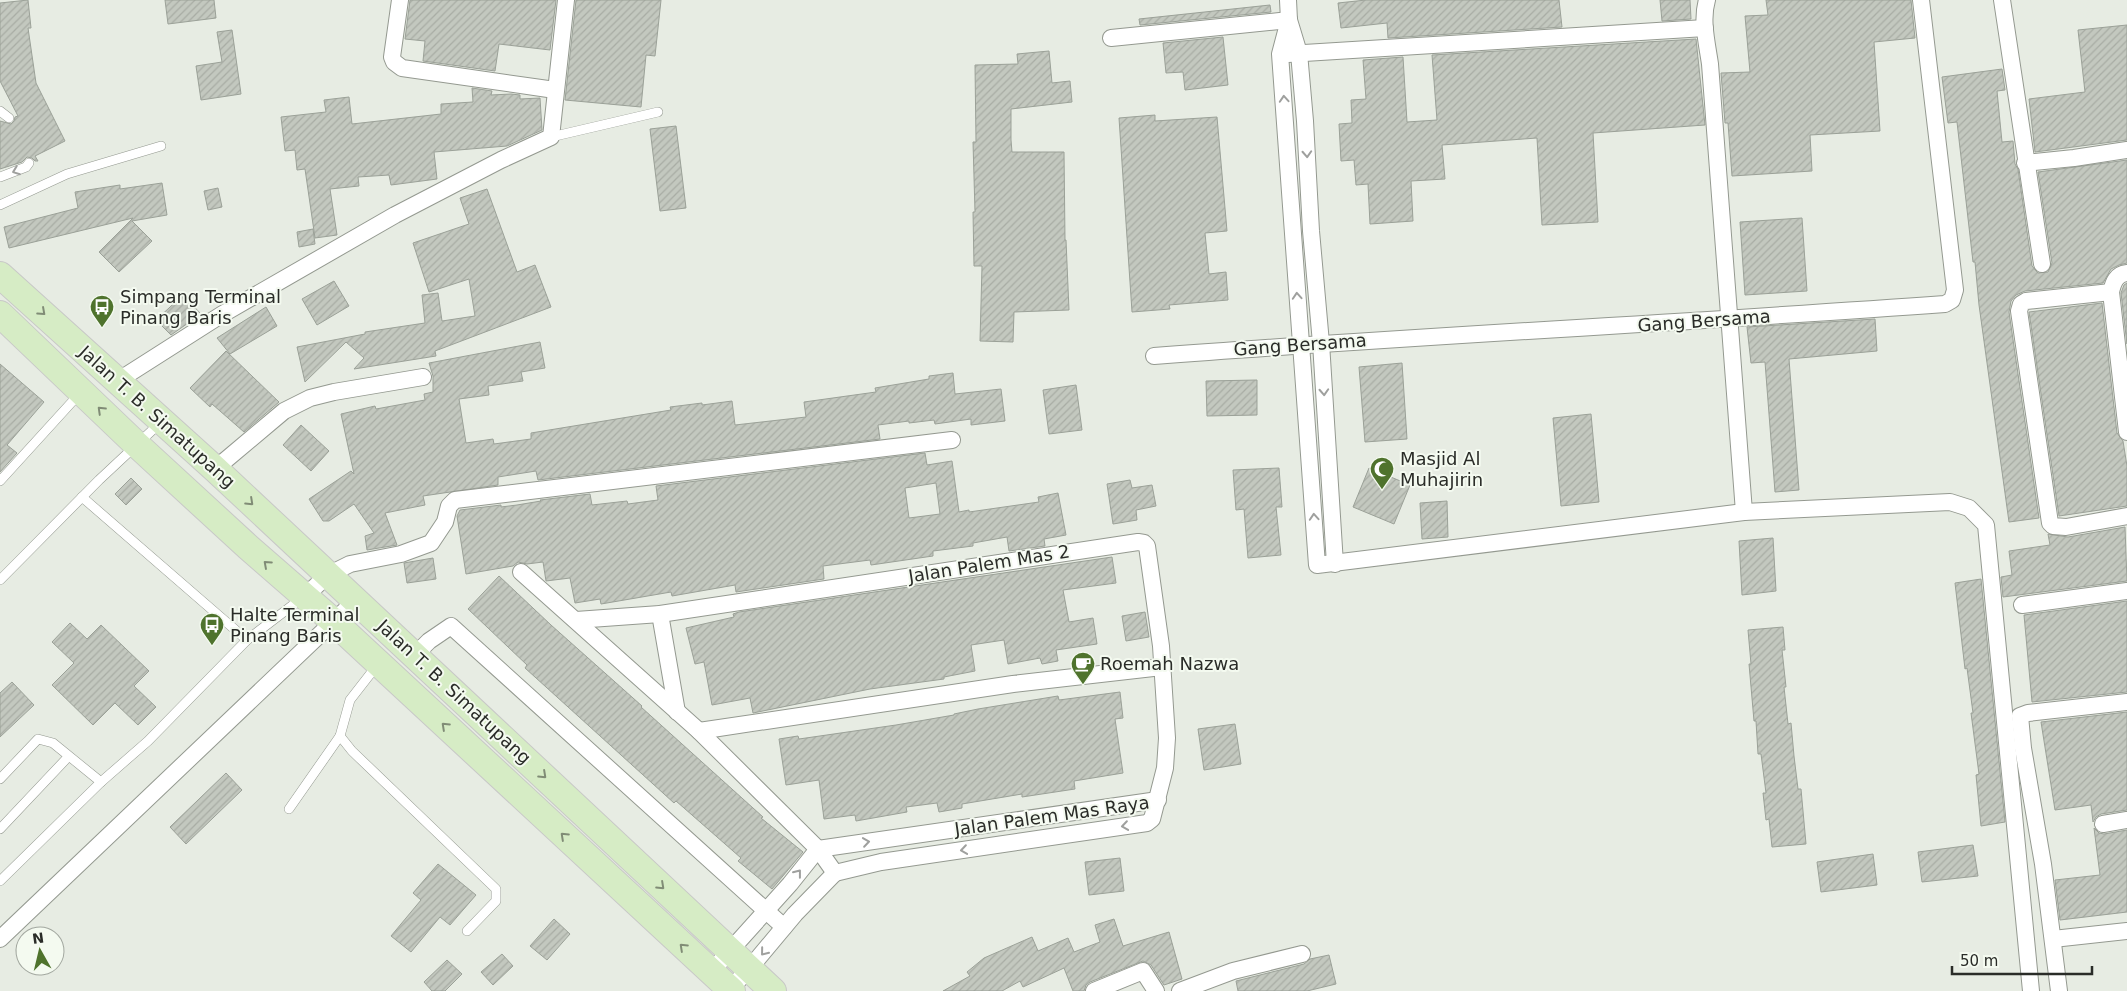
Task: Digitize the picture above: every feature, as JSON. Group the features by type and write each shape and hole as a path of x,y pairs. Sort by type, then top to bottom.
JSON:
{"main road":[{"name":"Jalan T. B. Simatupang","path":"2,280 119,380 773,991"},
{"name":"Jalan T. B. Simatupang","path":"0,314 136,444 332,621 724,984"}],"street":[{"path":"400,0 392,57 394,62 402,68 555,90"},
{"path":"119,380 221,315 394,215 501,160 551,137 566,0"},
{"path":"1288,0 1289,20 1299,54 1305,121 1335,564"},
{"path":"1707,0 1704,8 1705,28 1710,64 1744,512"},
{"name":"Gang Bersama","path":"1154,356 1321,343 1730,320 1945,304 1952,300 1955,290 1921,0"},
{"path":"2002,0 2042,264"},
{"path":"1111,38 1289,20"},
{"path":"1289,20 1280,54 1317,565 1744,512 1950,502 1969,508 1986,525 2031,991"},
{"path":"1280,54 1705,28"},
{"path":"1285,122 1305,121"},
{"path":"2026,163 2127,150"},
{"path":"1293,233 1311,231"},
{"path":"2127,273 2122,273 2114,281 2111,292 2127,432"},
{"path":"2111,292 2026,301 2021,304 2018,311 2050,523 2053,526 2066,526 2127,516"},
{"path":"215,469 284,411 310,398 344,390 423,377"},
{"path":"304,597 328,575 350,564 401,554 431,544 445,522 449,506 455,500 952,440"},
{"path":"1310,470 1328,468"},
{"name":"Jalan Palem Mas 2","path":"576,620 660,614 1138,542 1144,543 1148,546 1162,646 1167,738 1165,768 1158,800"},
{"path":"521,572 699,731 818,849 835,873 784,927 749,969 724,984"},
{"path":"2022,605 2127,591"},
{"path":"0,939 332,621 356,601"},
{"path":"660,614 677,712"},
{"path":"415,655 429,641 451,626 784,927"},
{"path":"699,731 1013,684 1162,667"},
{"path":"2059,991 2020,716 2028,713 2127,702"},
{"name":"Jalan Palem Mas Raya","path":"818,849 1158,800 1152,819 1147,823 881,862 835,873"},
{"path":"2103,824 2127,820"},
{"path":"724,984 730,951 764,910 790,884 818,849"},
{"path":"2053,939 2127,931"},
{"path":"1180,991 1233,971 1302,954"},
{"path":"1094,991 1143,971 1156,991"}],"lane":[{"path":"0,111 9,118"},
{"path":"551,137 658,112"},
{"path":"0,205 68,174 105,161 161,146"},
{"path":"0,177 26,167 29,163"},
{"path":"0,481 82,391"},
{"path":"0,580 136,444 163,421"},
{"path":"82,498 247,640"},
{"path":"0,881 101,782 148,741 247,640 304,597"},
{"path":"289,809 340,736 350,700 378,664"},
{"path":"340,736 352,751 496,890 496,901 467,930"},
{"path":"0,779 38,739 53,743 68,758 101,782"},
{"path":"0,828 68,758"}],"building":[{"path":"28,0 31,28 28,28 36,83 65,141 35,156 38,161 27,157 22,162 0,169 0,121 11,124 15,117 18,116 0,81 0,3"},
{"path":"165,0 214,0 216,18 168,24"},
{"path":"410,0 556,0 550,50 499,44 495,71 423,61 425,41 405,39"},
{"path":"576,0 661,0 655,56 646,55 641,107 565,100"},
{"path":"1366,0 1559,0 1562,27 1388,38 1387,23 1341,28 1338,3"},
{"path":"1660,0 1690,0 1691,19 1662,21"},
{"path":"1766,0 1911,0 1915,38 1874,42 1880,131 1810,135 1812,171 1732,176 1728,123 1725,123 1721,73 1750,72 1745,16 1768,15"},
{"path":"1270,5 1271,12 1140,25 1139,19"},
{"path":"2127,25 2127,140 2035,152 2029,99 2085,92 2078,30"},
{"path":"232,30 241,94 201,100 196,66 222,62 217,32"},
{"path":"1223,37 1228,85 1185,90 1183,72 1166,73 1163,43"},
{"path":"1696,39 1705,125 1593,133 1598,222 1542,225 1537,138 1442,145 1445,179 1411,181 1413,221 1370,224 1368,184 1356,185 1354,160 1341,161 1339,124 1352,123 1351,100 1366,99 1363,60 1403,57 1407,122 1437,120 1432,55"},
{"path":"1049,51 1052,83 1070,81 1072,102 1011,109 1011,140 1012,152 1064,152 1065,240 1069,310 1014,312 1013,342 980,341 982,266 974,266 973,212 975,212 973,142 976,142 975,65 1018,64 1017,54"},
{"path":"2002,69 2005,90 1997,91 2002,142 2013,141 2032,266 2038,273 2048,272 2052,263 2038,172 2127,160 2127,263 2111,269 2103,283 2025,291 2016,295 2011,301 2009,312 2039,518 2009,522 1979,305 1975,262 1973,262 1957,122 1948,123 1942,77"},
{"path":"472,88 492,91 491,95 520,95 520,99 540,98 542,130 507,146 434,152 437,179 391,185 389,175 358,177 359,186 330,189 337,235 315,238 305,169 297,170 295,150 285,151 281,117 326,112 324,100 349,97 352,124 441,114 441,104 473,102"},
{"path":"1155,115 1155,121 1217,117 1227,231 1205,233 1209,274 1226,272 1228,300 1169,305 1170,309 1132,312 1119,118"},
{"path":"676,126 686,208 660,211 650,129"},
{"path":"162,183 167,215 132,221 152,241 119,272 99,252 133,218 9,248 4,227 78,208 75,192 120,185 120,189"},
{"path":"218,188 222,207 208,210 204,191"},
{"path":"487,189 517,272 535,265 551,307 435,351 436,356 354,369 364,358 346,342 305,382 297,347 365,334 365,332 425,323 422,295 438,293 442,321 475,316 469,279 429,292 413,243 469,224 460,198"},
{"path":"1802,218 1807,291 1745,295 1740,222"},
{"path":"313,229 315,244 299,247 297,232"},
{"path":"334,281 349,306 317,325 302,299"},
{"path":"2127,283 2127,344 2121,293 2124,285"},
{"path":"183,295 201,314 171,335 156,320"},
{"path":"2102,303 2117,433 2123,441 2127,466 2127,506 2059,516 2029,312"},
{"path":"266,307 277,326 230,354 217,338"},
{"path":"1875,319 1877,351 1789,359 1799,490 1775,492 1765,362 1751,363 1747,327"},
{"path":"540,342 545,368 521,372 523,381 488,386 489,395 459,399 466,443 493,439 494,444 531,439 531,433 671,410 670,407 702,403 702,405 732,401 735,425 806,417 804,402 876,392 875,388 929,379 929,376 953,373 955,394 1001,389 1005,421 971,425 971,419 935,424 934,420 909,423 909,421 878,425 880,439 538,480 536,471 498,477 498,485 423,496 425,505 385,513 397,545 367,550 365,536 374,533 354,504 329,521 323,521 309,499 351,471 354,474 341,414 375,406 376,409 425,400 424,394 433,392 433,376 429,363"},
{"path":"226,351 279,402 244,432 212,404 210,407 190,388"},
{"path":"1402,363 1407,439 1365,442 1359,367"},
{"path":"0,364 44,402 7,445 17,453 0,472"},
{"path":"1257,380 1257,415 1207,416 1206,381"},
{"path":"1076,385 1082,430 1049,434 1043,390"},
{"path":"1591,414 1599,502 1561,506 1553,418"},
{"path":"301,425 329,451 311,471 283,445"},
{"path":"925,453 927,465 952,461 959,512 1039,502 1038,497 1058,493 1066,535 1044,539 1045,546 1009,551 1007,537 973,543 973,546 933,551 933,556 871,565 870,560 823,566 824,579 736,592 735,585 672,596 671,592 601,604 600,599 575,603 570,578 546,581 543,562 527,564 518,562 513,566 466,574 457,516 460,510 501,505 501,507 590,494 592,505 627,501 628,504 658,500 656,486","holes":["936,483 940,514 909,518 905,488"]},
{"path":"1279,468 1282,507 1276,507 1281,555 1248,558 1244,509 1236,510 1233,470"},
{"path":"1369,468 1410,485 1394,524 1353,507"},
{"path":"131,478 142,489 126,505 115,494"},
{"path":"1130,480 1132,488 1152,485 1156,506 1136,510 1137,520 1113,524 1107,484"},
{"path":"1447,501 1448,537 1422,539 1420,503"},
{"path":"2125,527 2127,581 2003,597 2001,577 2012,575 2009,551 2050,545 2048,534 2068,537"},
{"path":"1773,538 1776,591 1742,595 1739,541"},
{"path":"1112,557 1116,583 1063,590 1069,622 1093,618 1097,644 1056,650 1058,661 1042,664 1040,658 1008,664 1004,640 971,645 975,671 944,677 944,679 870,689 753,713 750,698 712,705 704,662 695,664 686,628 734,617 733,614 739,612"},
{"path":"433,558 436,579 407,583 404,563"},
{"path":"499,576 763,817 761,818 803,852 772,889 738,861 741,858 676,801 674,803 525,668 527,665 468,609"},
{"path":"1981,579 2005,822 1981,826 1976,775 1979,774 1971,713 1973,713 1967,668 1965,669 1955,583"},
{"path":"2127,601 2127,692 2032,702 2024,615"},
{"path":"1145,612 1149,637 1126,641 1122,616"},
{"path":"70,623 87,639 101,625 149,671 134,686 156,707 138,725 115,703 93,725 52,685 74,663 52,642"},
{"path":"1783,627 1785,650 1782,650 1786,687 1784,687 1788,724 1791,723 1798,789 1801,789 1806,844 1772,847 1769,819 1766,820 1763,793 1766,793 1761,754 1758,754 1756,721 1754,721 1748,630"},
{"path":"12,682 34,705 0,737 0,693"},
{"path":"1120,692 1123,718 1115,719 1123,773 1074,781 1075,789 1022,797 1022,794 962,804 962,808 939,812 937,803 906,807 907,812 856,821 855,815 824,819 819,780 786,785 779,739 798,736 799,739 896,725 1058,696 1059,700"},
{"path":"2127,712 2127,810 2101,814 2093,822 2091,805 2055,810 2041,722"},
{"path":"1235,724 1241,764 1204,770 1198,729"},
{"path":"226,773 242,790 186,844 170,827"},
{"path":"2094,828 2099,833 2104,834 2127,830 2127,912 2060,920 2055,880 2100,875"},
{"path":"1973,845 1978,876 1922,882 1918,852"},
{"path":"1873,854 1877,885 1821,892 1817,862"},
{"path":"1120,858 1124,891 1089,895 1085,862"},
{"path":"438,864 476,895 450,925 440,917 411,952 391,936 421,900 413,893"},
{"path":"554,919 570,934 547,960 530,946"},
{"path":"1114,919 1123,946 1169,932 1182,979 1164,985 1151,965 1143,961 1090,982 1086,985 1084,991 1073,991 1064,968 1023,987 1020,981 1002,991 943,991 970,976 967,972 984,958 1032,937 1038,951 1068,938 1074,952 1100,942 1095,925"},
{"path":"502,954 513,966 493,985 481,972"},
{"path":"1329,955 1336,984 1307,991 1238,991 1236,981 1304,964 1310,959"},
{"path":"447,960 462,974 445,991 432,991 424,982"}],"place":[{"name":"Simpang Terminal Pinang Baris","path":"102,328"},
{"name":"Masjid Al Muhajirin","path":"1382,490"},
{"name":"Halte Terminal Pinang Baris","path":"212,646"},
{"name":"Roemah Nazwa","path":"1083,685"}]}
